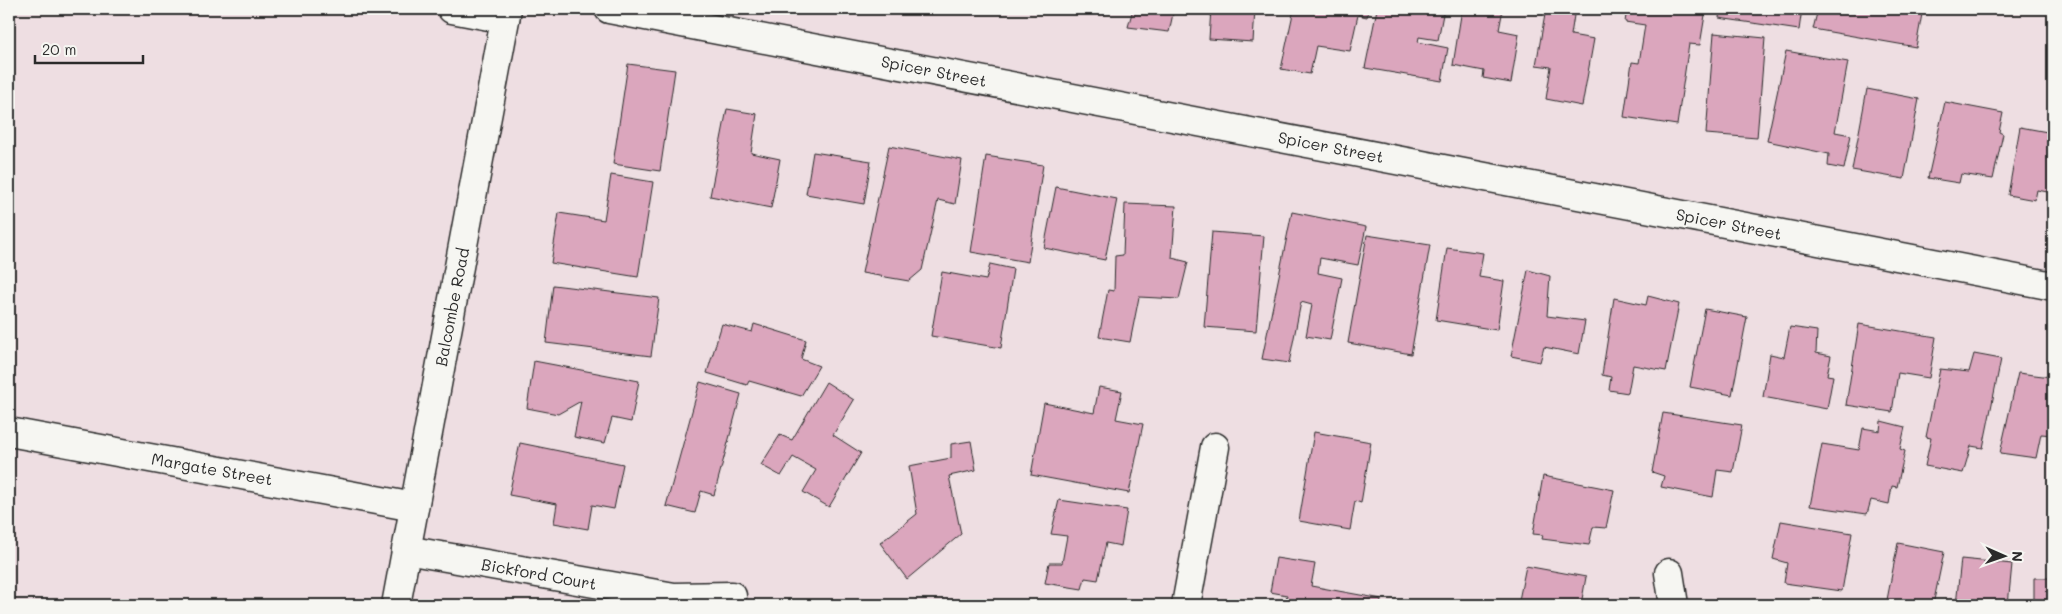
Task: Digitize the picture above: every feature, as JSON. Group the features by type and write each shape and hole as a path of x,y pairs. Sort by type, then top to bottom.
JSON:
{"street":[{"path":"452,9 506,14"},
{"name":"Spicer Street","path":"609,9 2053,286"},
{"name":"Balcombe Road","path":"396,605 506,14"},
{"name":"Margate Street","path":"9,432 414,507"},
{"path":"1186,605 1215,447"},
{"name":"Bickford Court","path":"406,550 674,597 732,596"},
{"path":"1669,573 1674,605"}],"building":[{"path":"1029,9 1055,9 1055,13"},
{"path":"1133,9 1174,9 1169,32 1128,27"},
{"path":"1211,9 1255,9 1253,42 1209,39"},
{"path":"1294,9 1369,9 1367,17 1358,15 1350,51 1316,46 1310,74 1281,69"},
{"path":"1377,9 1444,9 1438,40 1419,37 1418,42 1448,48 1442,81 1365,68"},
{"path":"1462,9 1503,9 1499,30 1519,34 1511,83 1483,78 1484,71 1453,65"},
{"path":"1546,9 1575,9 1571,35 1594,39 1582,106 1546,99 1551,67 1536,65"},
{"path":"1627,9 1706,9 1700,45 1689,44 1677,125 1624,117 1632,62 1639,63 1645,25 1625,22"},
{"path":"1720,9 1802,9 1799,30 1719,18"},
{"path":"1818,9 1895,9 1922,14 1916,47 1813,29"},
{"path":"1714,33 1765,38 1757,138 1706,134"},
{"path":"1786,51 1848,62 1835,132 1851,135 1844,169 1828,166 1829,154 1767,141"},
{"path":"628,64 675,70 660,171 613,164"},
{"path":"1867,89 1919,99 1904,179 1852,170"},
{"path":"1945,102 2003,113 1999,132 2003,134 1993,179 1961,174 1959,183 1928,178"},
{"path":"727,109 757,114 751,153 780,159 771,208 710,196"},
{"path":"2020,127 2053,133 2053,193 2037,190 2035,200 2008,195"},
{"path":"889,146 962,160 955,204 938,200 922,270 909,281 862,273"},
{"path":"813,152 871,161 864,204 806,194"},
{"path":"986,156 1043,165 1028,262 971,252"},
{"path":"611,175 653,182 638,277 551,263 559,213 604,220"},
{"path":"1056,187 1117,199 1105,260 1044,248"},
{"path":"1125,204 1176,206 1172,258 1188,262 1179,299 1139,297 1130,342 1099,337 1108,290 1114,291 1115,256 1123,255"},
{"path":"1292,212 1366,227 1358,265 1320,258 1318,273 1342,278 1330,340 1306,336 1312,305 1301,302 1289,363 1262,359"},
{"path":"1212,232 1264,236 1256,331 1204,327"},
{"path":"1367,235 1430,245 1411,354 1348,343"},
{"path":"1447,248 1483,253 1479,277 1504,281 1497,330 1436,320"},
{"path":"990,264 1013,269 1001,348 931,336 942,272 986,280"},
{"path":"1528,270 1550,276 1547,316 1585,321 1579,354 1544,347 1540,362 1511,356"},
{"path":"553,285 659,298 651,356 546,343"},
{"path":"1648,296 1679,304 1666,371 1633,365 1628,393 1609,390 1611,377 1602,375 1614,298 1646,305"},
{"path":"1705,309 1747,317 1732,395 1690,387"},
{"path":"722,324 752,332 754,324 806,340 801,359 819,366 801,396 749,381 747,385 707,373"},
{"path":"1859,324 1936,337 1929,378 1898,373 1892,412 1846,405"},
{"path":"1790,327 1817,331 1816,353 1831,356 1827,375 1833,376 1827,409 1763,397 1770,354 1784,357"},
{"path":"1974,354 2001,359 1983,448 1971,446 1963,473 1925,466 1931,438 1926,437 1940,369 1969,372"},
{"path":"534,361 639,381 631,422 612,418 605,443 574,437 581,401 558,414 527,408"},
{"path":"2052,369 2053,435 2041,434 2036,458 2000,453 2018,373 2051,377"},
{"path":"700,382 741,394 714,495 701,491 695,513 666,506"},
{"path":"826,382 854,400 833,435 861,453 829,507 803,492 816,470 793,457 781,476 761,465 780,435 792,440"},
{"path":"1099,387 1122,391 1116,419 1143,424 1129,493 1031,475 1044,403 1094,413"},
{"path":"1663,413 1742,425 1733,472 1717,470 1713,497 1661,487 1664,476 1652,472"},
{"path":"1881,421 1905,427 1900,449 1905,451 1897,487 1892,486 1889,504 1871,500 1867,514 1810,506 1822,444 1859,450 1863,428 1880,431"},
{"path":"1314,432 1371,442 1361,503 1355,501 1350,530 1299,521"},
{"path":"971,441 976,470 949,476 961,534 907,579 880,543 917,514 909,466 951,458 951,444"},
{"path":"520,443 623,464 614,509 592,505 588,529 554,523 557,504 509,495"},
{"path":"1543,476 1614,490 1606,528 1593,527 1589,545 1542,539 1543,535 1533,534"},
{"path":"1059,500 1127,510 1121,546 1106,543 1098,580 1085,578 1082,589 1045,583 1049,563 1062,563 1067,536 1051,534"},
{"path":"1781,521 1852,533 1842,591 1784,583 1787,563 1773,559"},
{"path":"1898,543 1944,552 1933,605 1886,605"},
{"path":"1276,558 1315,564 1311,586 1382,599 1379,605 1285,605 1287,595 1270,592"},
{"path":"1961,559 2012,564 2008,605 1956,605"},
{"path":"1526,566 1586,577 1581,605 1518,605"},
{"path":"2034,578 2053,578 2053,605 2034,605"}]}
